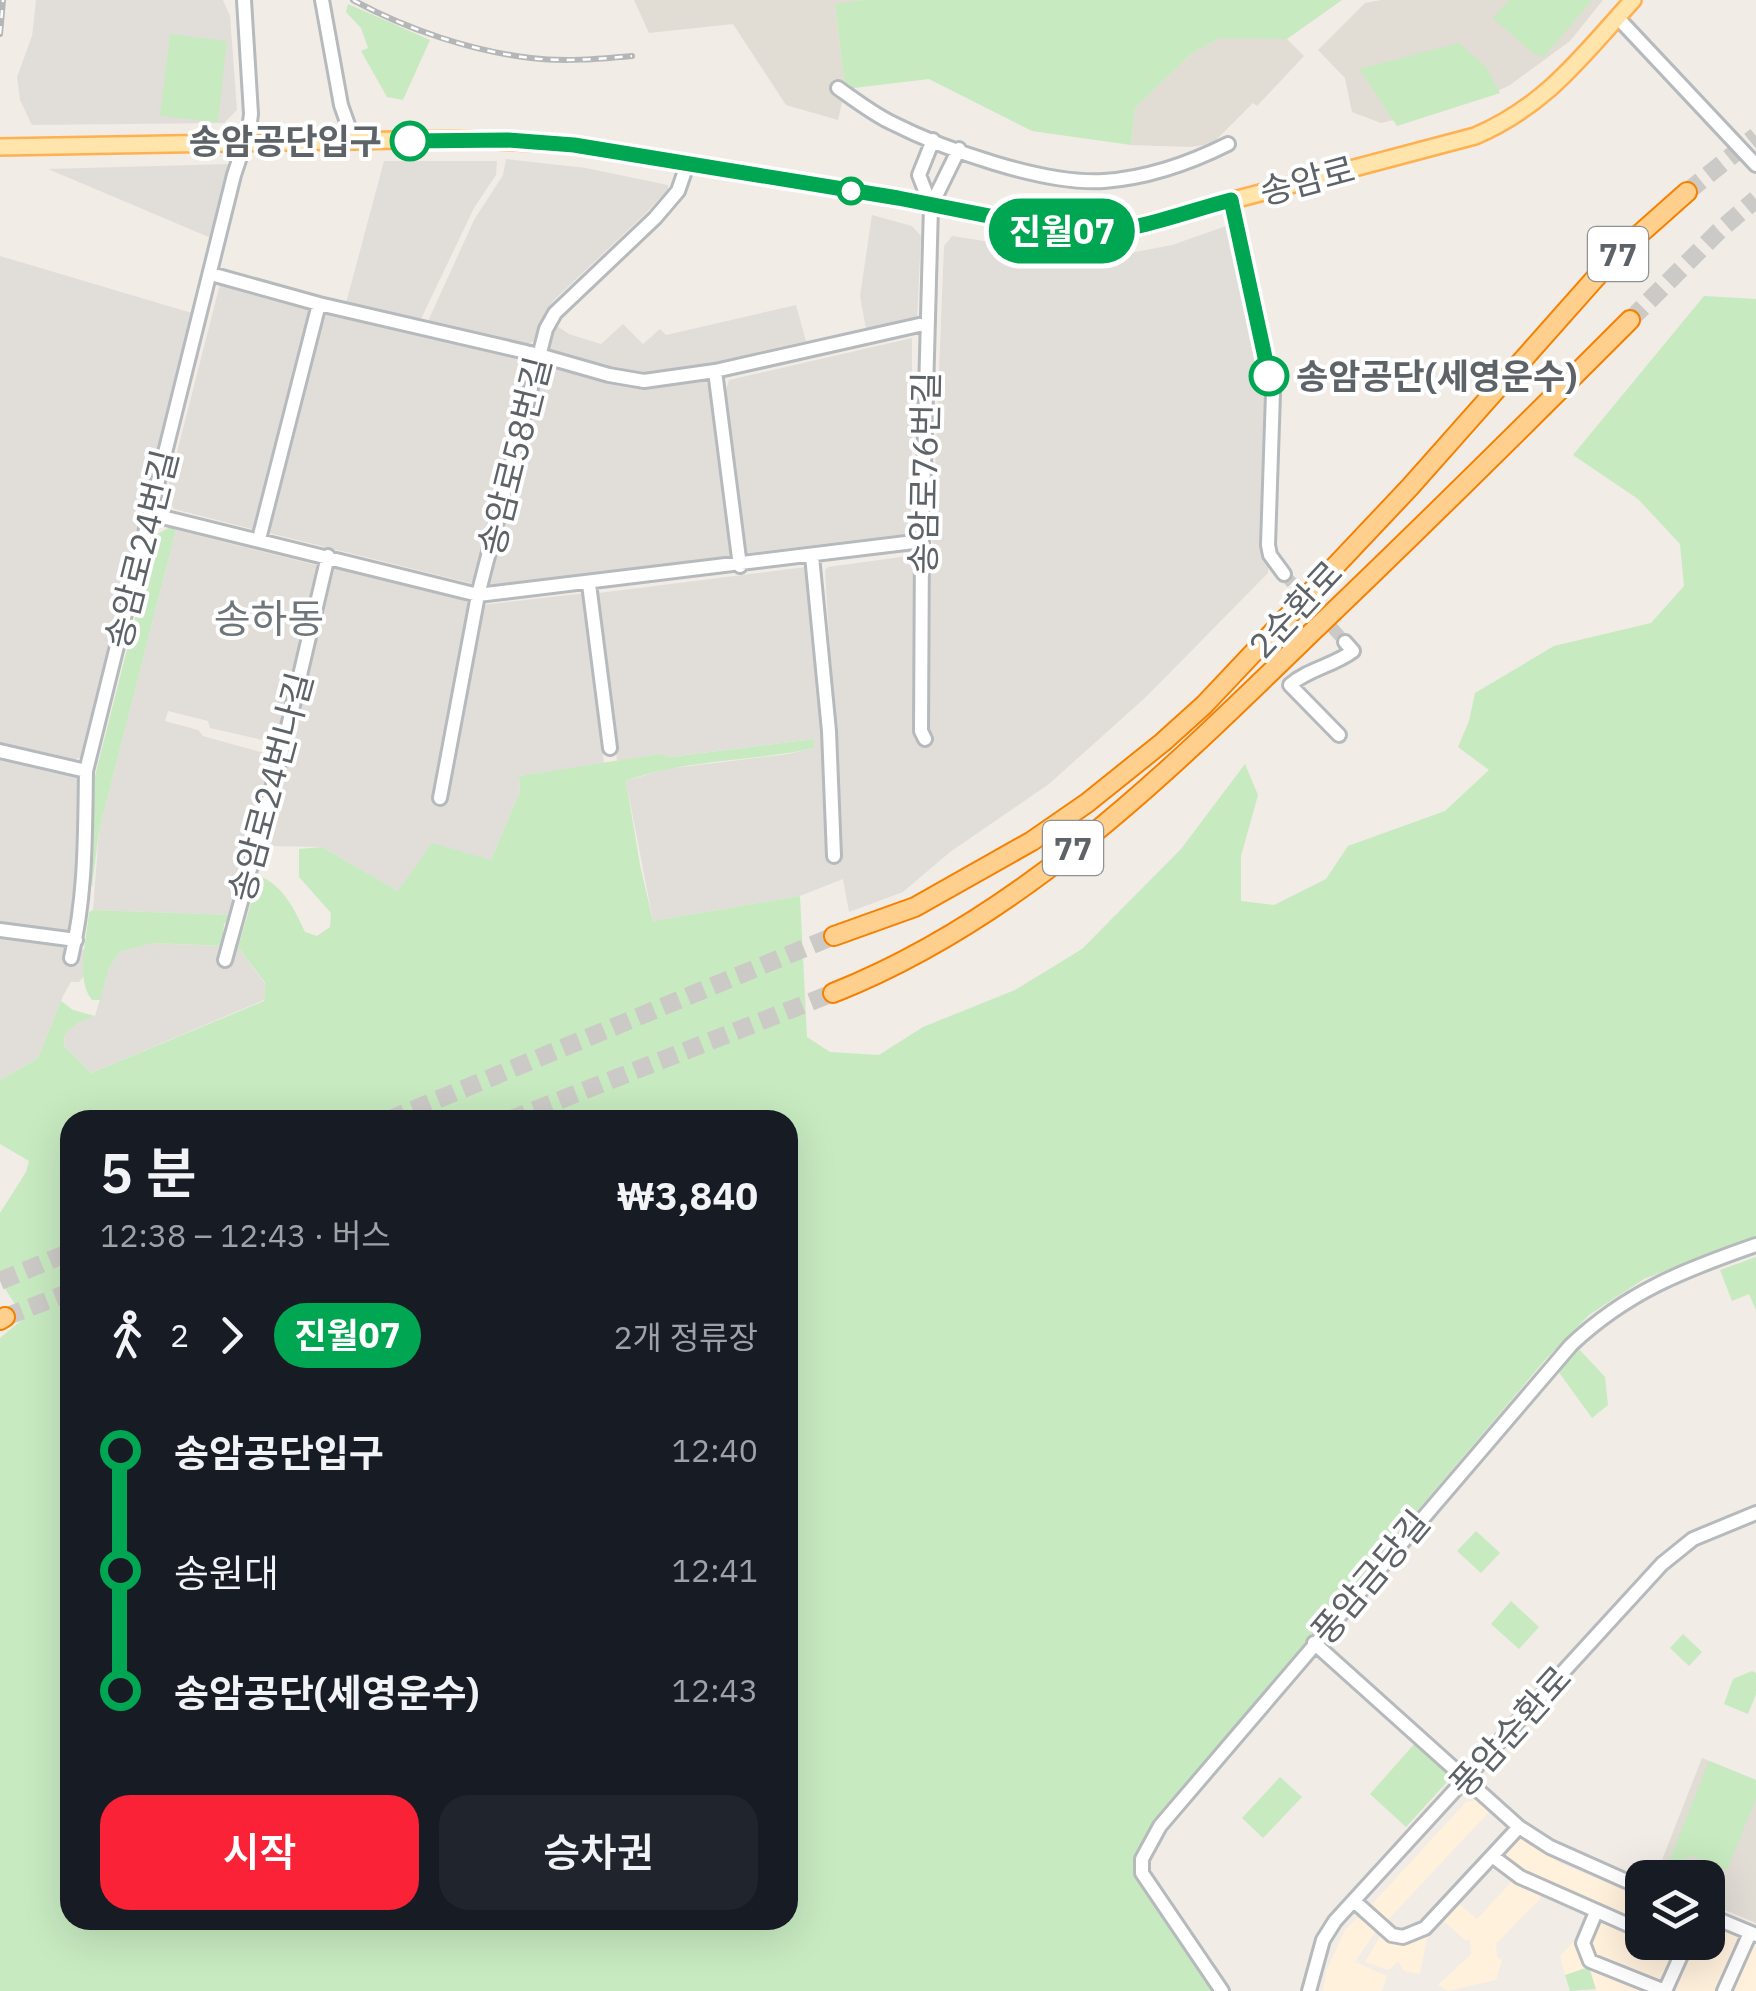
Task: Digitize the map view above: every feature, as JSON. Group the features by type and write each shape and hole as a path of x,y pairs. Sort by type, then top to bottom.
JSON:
{"highway":[{"name":"2순환로","path":"834,936 915,907 1032,841 1164,742 1396,501 1615,256 1687,192"},
{"name":"2순환로","path":"833,993 890,970 950,938 1090,834 1214,728 1630,320"}],"main road":[{"name":"송암로","path":"0,147 508,140 574,145 898,198 1058,231 1108,233 1475,136 1501,125 1546,94 1633,0"}],"street":[{"name":"송암로24번길","path":"72,958 85,846 86,771 251,114 244,0"},
{"path":"322,0 341,105 354,142"},
{"path":"1617,17 1756,165"},
{"path":"838,88 891,123 1034,174 1103,181 1149,173 1228,144"},
{"name":"송암로76번길","path":"925,739 920,731 922,542 931,206 919,175 933,140"},
{"path":"931,206 958,149"},
{"name":"송암로58번길","path":"440,798 478,595 539,356 554,313 656,218 678,191 686,165"},
{"path":"1231,200 1273,394 1268,545 1270,555 1284,574"},
{"path":"210,274 608,376 644,381 716,371 928,324"},
{"path":"259,540 319,304"},
{"path":"716,371 740,566"},
{"path":"150,514 478,595 922,542"},
{"name":"송암로24번나길","path":"225,960 282,752 328,556"},
{"path":"812,556 829,732 834,856"},
{"path":"589,584 610,748"},
{"path":"1338,736 1290,685 1353,651 1345,642"},
{"path":"0,751 86,771"},
{"path":"0,930 76,940"},
{"name":"풍암금당길","path":"1222,1991 1142,1873 1142,1859 1160,1826 1550,1366 1593,1324 1653,1284 1756,1246"},
{"name":"풍암순환로","path":"1305,1990 1323,1940 1354,1901 1662,1564 1692,1539 1756,1513"},
{"path":"1314,1643 1519,1827 1550,1848 1625,1881"},
{"path":"1354,1901 1392,1935 1414,1934 1425,1928 1519,1827"},
{"path":"1492,1856 1520,1877 1625,1925"},
{"path":"1596,1912 1582,1944 1590,1961 1665,1991 1679,1960"},
{"path":"1724,1991 1753,1934 1725,1923"}],"shaded area":[{"path":"36,0 223,0 230,16 237,110 224,123 32,125 20,100 17,77 32,36"},
{"path":"634,0 863,0 835,5 845,89 838,120 786,105 733,24 649,33"},
{"path":"1603,0 1570,41 1510,85 1483,98 1381,123 1352,112 1345,78 1318,50 1365,3"},
{"path":"1220,38 1287,39 1304,56 1257,106 1253,103 1212,144 1131,145 1135,108 1191,54"},
{"path":"506,159 586,168 668,185 647,212 554,300 547,309 540,337 524,347 431,325 429,319 474,220 503,175"},
{"path":"384,161 497,161 496,175 474,208 420,321 346,303"},
{"path":"229,164 211,238 48,169"},
{"path":"872,215 912,226 921,236 917,320 866,329 860,296"},
{"path":"1229,225 1233,228 1269,396 1268,573 1147,696 1049,784 950,852 903,892 849,912 843,879 800,896 653,921 626,781 666,769 788,754 814,748 814,739 617,761 599,593 806,567 832,846 842,845 825,570 828,567 908,556 914,561 914,738 929,746 931,572 944,246 952,236 1086,257 1109,257 1172,245"},
{"path":"0,256 192,313 81,757 73,761 0,742"},
{"path":"220,284 314,308 256,530 174,509 166,495"},
{"path":"796,305 806,341 660,375 636,374 557,356 545,345 554,324 569,334 601,344 623,324 643,344 660,329 666,335"},
{"path":"325,311 520,359 528,370 474,584 269,533"},
{"path":"912,338 912,524 905,534 747,553 726,390 729,380"},
{"path":"554,368 644,387 704,379 712,392 734,556 491,586 540,377"},
{"path":"176,530 316,565 319,576 278,741 210,728 208,721 168,711 165,721 275,756 232,915 93,910 99,831"},
{"path":"335,567 466,601 471,609 435,783 445,785 482,605 586,593 604,764 519,776 520,791 491,860 398,891 322,847 264,846"},
{"path":"0,756 78,775 74,908 70,930 65,934 0,923"},
{"path":"0,934 86,950 84,976 79,982 71,982 63,996 38,1058 0,1080"},
{"path":"153,943 238,947 265,984 264,1000 91,1073 64,1046 65,1034 95,1016 109,968 120,952"},
{"path":"1702,1758 1756,1780 1756,1923 1725,1910 1725,1860 1662,1860"},
{"path":"1476,1800 1489,1812 1385,1923 1373,1912 1372,1904 1466,1802"},
{"path":"1523,1838 1558,1862 1625,1891 1625,1917 1546,1883 1503,1858 1502,1852 1515,1839"},
{"path":"1514,1879 1540,1893 1540,1899 1496,1944 1497,1957 1502,1960 1496,1980 1448,1991 1438,1985 1471,1954 1470,1940 1441,1919 1457,1902 1477,1919"},
{"path":"1365,1918 1376,1931 1355,1962 1387,1976 1382,1991 1323,1991 1326,1971 1345,1930 1356,1919"},
{"path":"1604,1920 1625,1929 1625,1960 1674,1960 1665,1981 1659,1984 1591,1957 1586,1944 1595,1923"},
{"path":"1725,1932 1737,1937 1740,1944 1720,1991 1673,1991 1687,1960 1725,1960"},
{"path":"1381,1935 1393,1939 1424,1935 1427,1938 1420,1974 1404,1971 1398,1961 1389,1970 1365,1962"},
{"path":"1574,1941 1579,1942 1589,1967 1565,1975 1560,1956"},
{"path":"1756,1945 1756,1991 1730,1991 1748,1948"},
{"path":"1589,1967 1652,1991 1596,1991"}],"green space":[{"path":"863,0 1342,0 1287,39 1220,38 1191,54 1135,108 1131,145 1032,131 929,79 845,89 835,4"},
{"path":"1509,0 1592,0 1544,57 1533,53 1493,18"},
{"path":"348,4 430,40 403,100 387,97 361,51 368,48 361,28 346,12"},
{"path":"170,34 227,41 218,122 160,116"},
{"path":"1459,43 1486,67 1500,93 1397,126 1359,69"},
{"path":"1704,296 1756,299 1756,1236 1644,1279 1589,1315 1545,1360 1154,1822 1137,1859 1139,1883 1215,1991 0,1991 0,1338 24,1318 0,1281 0,1213 29,1161 0,1144 0,1080 38,1058 61,1001 73,1010 95,1016 65,1034 64,1046 91,1073 264,1001 265,983 238,947 259,876 281,892 305,932 317,936 330,927 331,913 299,877 299,849 322,847 398,891 432,843 491,860 520,791 519,776 659,754 670,757 814,739 814,748 672,769 626,781 640,865 653,921 800,896 807,1037 830,1052 879,1055 923,1027 1015,990 1082,949 1181,849 1245,764 1258,795 1241,856 1241,901 1274,905 1326,879 1348,846 1445,811 1489,770 1458,747 1475,693 1554,646 1651,623 1684,586 1680,544 1638,499 1573,455"},
{"path":"170,527 176,530 99,831 92,887 95,776 156,535"},
{"path":"89,912 232,915 224,924 222,946 153,943 120,952 109,968 100,1000 92,1000 83,970"},
{"path":"1756,1257 1756,1310 1749,1294 1732,1301 1720,1270"},
{"path":"1578,1348 1605,1377 1608,1405 1592,1418 1558,1371"},
{"path":"1476,1531 1500,1553 1481,1573 1457,1551"},
{"path":"1511,1601 1539,1627 1519,1649 1491,1624"},
{"path":"1683,1634 1702,1652 1689,1666 1670,1648"},
{"path":"1756,1673 1756,1694 1748,1714 1724,1704 1733,1679"},
{"path":"1416,1742 1447,1770 1447,1782 1406,1827 1370,1794"},
{"path":"1709,1761 1756,1780 1756,1798 1727,1870 1725,1860 1702,1860 1689,1855 1687,1860 1670,1860"},
{"path":"1280,1777 1302,1797 1263,1838 1242,1818"},
{"path":"1589,1967 1596,1989 1570,1991 1565,1975"}],"tunnel":[{"path":"1687,192 1756,136"},
{"path":"1630,320 1756,199"},
{"path":"1284,574 1345,642"},
{"path":"412,1110 834,936"},
{"path":"535,1110 833,993"},
{"path":"0,1281 60,1256"},
{"path":"5,1317 60,1296"}],"railway":[{"path":"0,34 3,0"},
{"path":"353,0 439,37 508,55 556,60 632,56"}],"bus line":[{"name":"진월07","path":"410,141 508,140 574,145 898,198 1080,234 1134,228 1231,200 1269,376"}],"place":[{"name":"송암공단입구","path":"410,141"},
{"name":"송암공단(세영운수)","path":"1269,376"}],"district":[{"name":"송하동","path":"269,618"}]}
